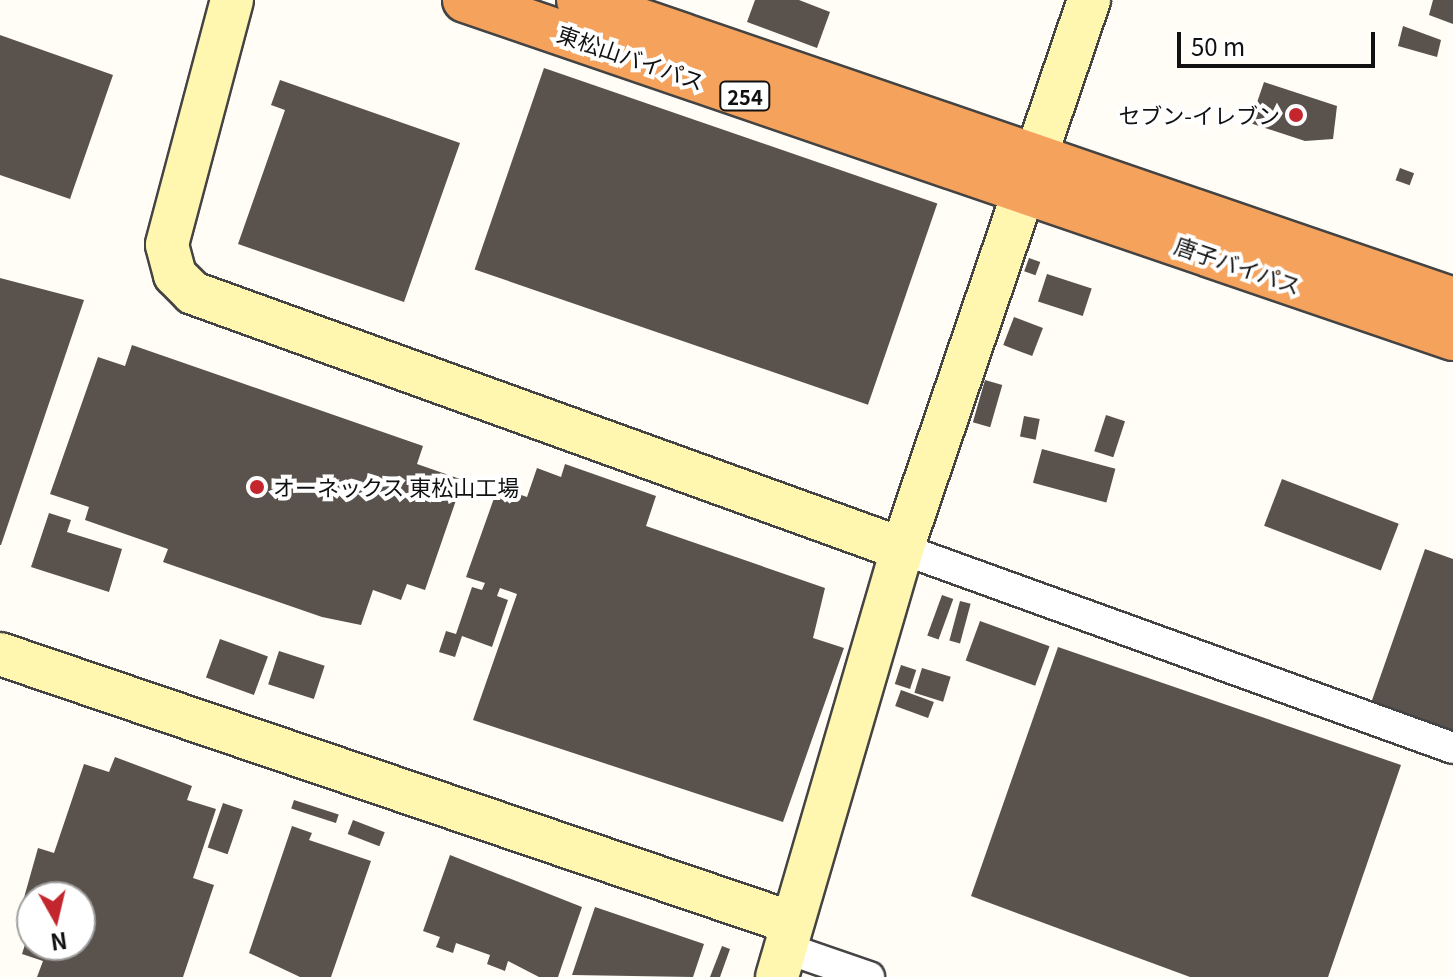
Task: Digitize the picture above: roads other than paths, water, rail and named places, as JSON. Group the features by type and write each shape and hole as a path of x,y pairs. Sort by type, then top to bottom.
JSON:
{"highway":[{"name":"東松山バイパス","path":"465,0 1031,175"},
{"name":"東松山バイパス","path":"579,0 1031,175"},
{"name":"唐子バイパス","path":"1031,175 1453,300"},
{"name":"唐子バイパス","path":"1031,175 1453,338"}],"street":[{"path":"232,0 167,245 175,275 193,293 1453,748"},
{"path":"784,950 902,549 1089,0"},
{"path":"0,654 784,950 869,977"}],"place":[{"name":"セブン-イレブン","path":"1296,115"},
{"name":"オーネックス 東松山工場","path":"257,487"}]}
